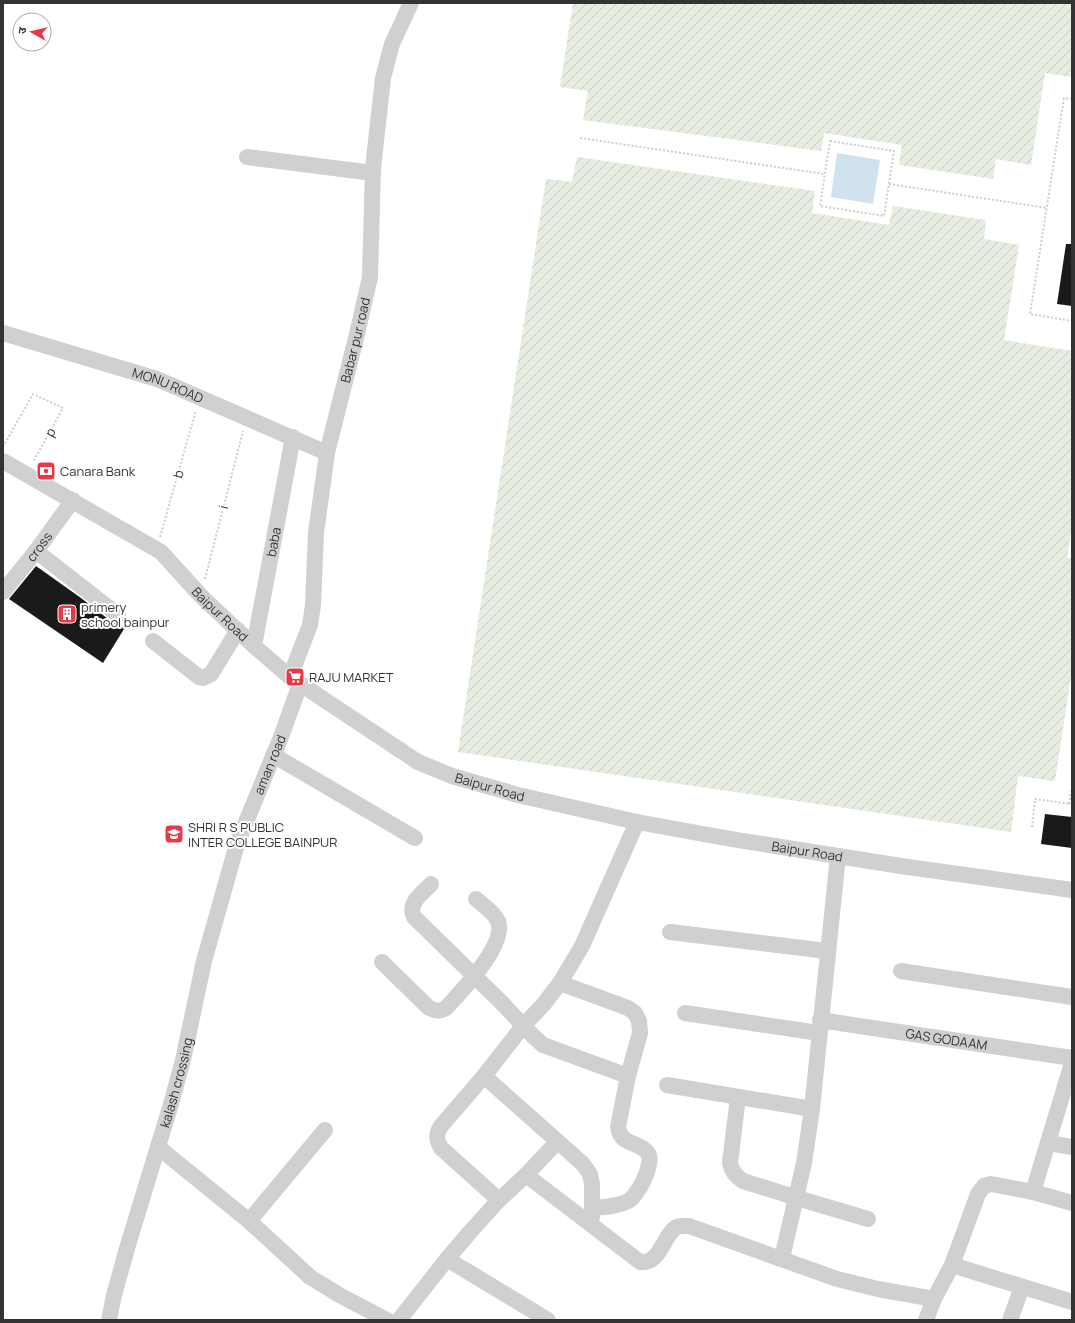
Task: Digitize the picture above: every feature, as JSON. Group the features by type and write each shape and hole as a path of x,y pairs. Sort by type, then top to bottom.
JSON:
{"street":[{"name":"Babar pur road","path":"295,680 310,625 313,605 316,533 327,452 370,277 373,173 383,78 392,44 411,3"},
{"path":"247,157 373,173"},
{"name":"MONU ROAD","path":"3,333 157,379 327,452"},
{"name":"baba","path":"254,646 292,437"},
{"name":"Baipur Road","path":"3,461 161,552 201,596 254,646 295,680 418,762 452,776 518,795 637,822 838,856 1072,890"},
{"name":"cross","path":"3,592 36,551 73,500"},
{"path":"36,551 118,615"},
{"path":"153,641 199,677 203,678 211,674 238,630"},
{"name":"aman road","path":"237,844 281,737 295,680"},
{"path":"273,755 415,838"},
{"path":"499,1200 441,1148 437,1140 437,1132 440,1126 484,1076 523,1026 543,1005 560,982 582,946 637,822"},
{"name":"kalash crossing","path":"109,1320 114,1295 128,1245 172,1104 204,961 237,844"},
{"path":"782,1258 797,1198 812,1109 827,951 838,856"},
{"path":"431,884 414,901 411,907 411,912 414,917 533,1036 543,1044 628,1076"},
{"path":"382,962 429,1008 435,1011 440,1011 446,1008 474,976 496,942 499,930 498,920 492,912 476,898"},
{"path":"670,932 827,951"},
{"path":"901,971 1072,997"},
{"path":"560,982 628,1008 636,1013 639,1021 640,1032 628,1076 618,1127 619,1134 623,1139 641,1147 647,1152 649,1156 648,1168 638,1192 630,1200 617,1205 592,1208"},
{"name":"GAS GODAAM","path":"685,1013 820,1027 1072,1058"},
{"path":"1033,1192 1072,1063"},
{"path":"484,1076 583,1164 590,1174 592,1184 591,1226"},
{"path":"668,1085 812,1109"},
{"path":"738,1097 730,1163 736,1176 744,1181 868,1219"},
{"path":"248,1221 325,1130"},
{"path":"399,1320 447,1259 499,1200 526,1175 557,1142"},
{"path":"1048,1143 1072,1147"},
{"path":"158,1147 248,1221 310,1277 341,1296 386,1320"},
{"path":"526,1175 640,1262 648,1262 655,1257 674,1228 681,1225 689,1226 844,1280 878,1289 934,1299"},
{"path":"926,1320 934,1299 952,1265 978,1194 984,1186 991,1184 1033,1192 1072,1204"},
{"path":"447,1259 548,1320"},
{"path":"952,1265 1072,1302"},
{"path":"1010,1320 1022,1287"}],"path":[{"path":"1072,99 1064,98 1030,314 1072,320"},
{"path":"580,138 825,174"},
{"path":"830,141 894,151 889,184 884,216 820,206 830,141"},
{"path":"889,184 1047,208"},
{"name":"p","path":"3,447 33,394 63,408 27,474"},
{"name":"b","path":"156,549 199,398"},
{"name":"i","path":"201,596 246,418"},
{"path":"1032,826 1035,799 1071,804 1072,787"}],"shaded area":[{"path":"573,3 1072,3 1072,77 1045,73 1031,165 996,159 993,179 899,165 902,145 824,133 821,151 583,120 588,91 560,87"},
{"path":"577,157 815,191 812,213 889,225 893,206 986,220 984,239 1019,245 1004,340 1072,351 1072,526 1067,558 1072,559 1072,670 1055,781 1018,776 1011,832 458,752 546,179 572,182"}],"water":[{"path":"837,153 880,160 873,204 831,197"}],"building":[{"path":"1066,244 1072,244 1072,306 1057,304"},
{"name":"primery school bainpur","path":"36,566 112,622 118,624 124,629 103,663 9,599"},
{"path":"1045,814 1072,817 1072,848 1041,844"}],"place":[{"name":"Canara Bank","path":"46,471"},
{"name":"primery school bainpur","path":"67,614"},
{"name":"RAJU MARKET","path":"295,677"},
{"name":"SHRI R S PUBLIC INTER COLLEGE BAINPUR","path":"174,834"}]}
